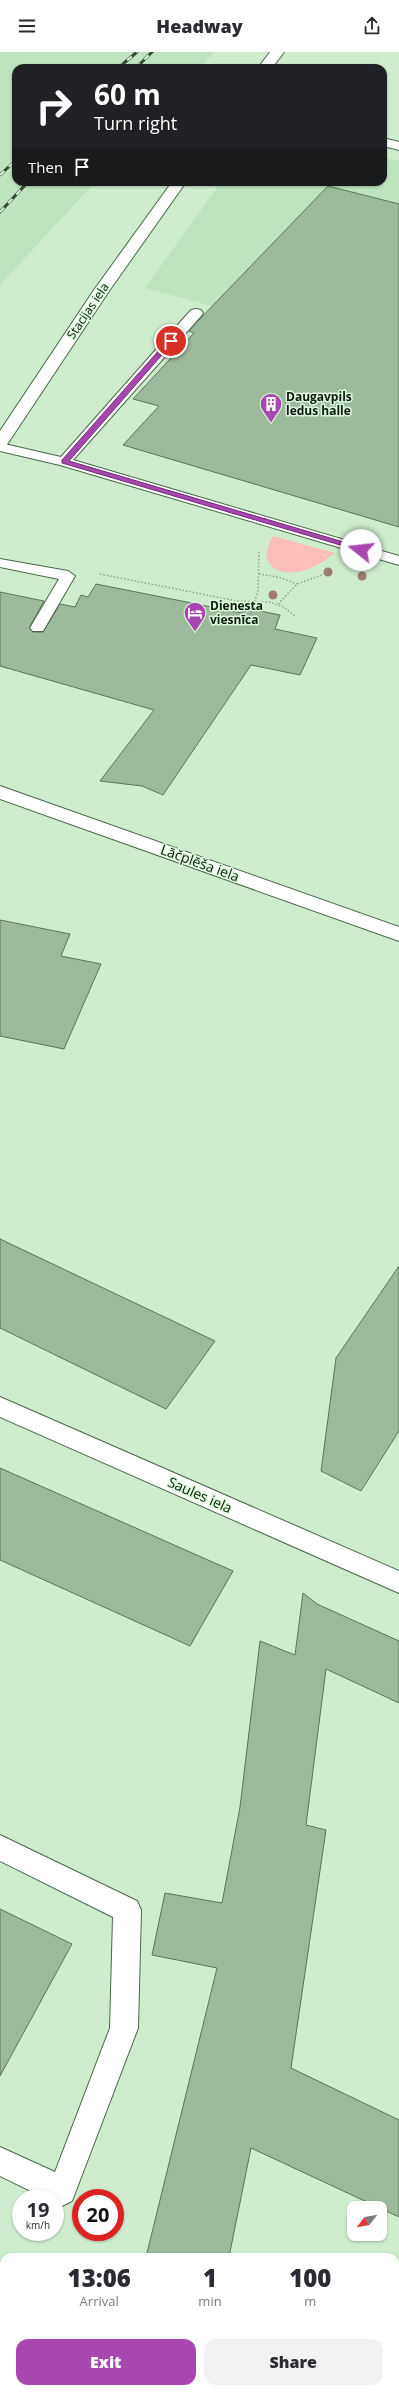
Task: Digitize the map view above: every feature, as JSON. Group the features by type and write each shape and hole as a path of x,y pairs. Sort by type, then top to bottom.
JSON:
{"street":[{"path":"268,64 277,52"},
{"path":"387,143 399,146"},
{"name":"Stacijas iela","path":"0,443 102,290 176,186"},
{"name":"Lāčplēša iela","path":"0,792 399,934"},
{"name":"Saules iela","path":"0,1407 399,1582"},
{"path":"0,1848 127,1910 124,2028 62,2191 0,2161"}],"lane":[{"path":"64,462 196,314"},
{"path":"0,447 64,462 399,561"},
{"path":"0,563 68,576 38,628"}],"path":[{"path":"68,576 100,574 237,601 258,600 278,604 292,611 296,617"},
{"path":"259,574 278,577 297,584"},
{"path":"250,615 258,600 260,585"},
{"path":"278,604 289,591"}],"shaded area":[{"path":"0,52 214,52 204,64 12,64 12,186 91,186 0,285"},
{"path":"387,158 399,161 399,356 145,288 218,186 387,186"},
{"path":"273,536 335,553 322,562 306,569 296,572 279,571 274,568 267,558 267,551"}],"building":[{"path":"328,186 399,204 399,527 123,445 159,406 133,399 194,333 189,331 195,324"},
{"path":"96,584 242,613 245,608 280,615 275,629 317,638 300,675 251,665 163,795 142,786 100,781 154,710 0,666 0,592 44,601 29,628 33,632 43,632 60,604 75,607 81,595 88,597"},
{"path":"0,920 70,934 61,956 101,964 64,1049 0,1036"},
{"path":"0,1239 215,1341 166,1409 0,1328"},
{"path":"399,1266 399,1431 361,1491 321,1471 336,1358"},
{"path":"0,1468 233,1571 190,1646 0,1560"},
{"path":"303,1593 317,1604 399,1641 399,1703 326,1669 306,1825 326,1830 291,2068 399,2120 399,2217 387,2211 387,2201 365,2201 251,2148 230,2253 147,2253 217,1968 152,1955 165,1893 222,1903 240,1807 260,1641 295,1655"},
{"path":"0,1909 72,1944 0,2076"}],"railway":[{"path":"123,64 137,52"},
{"path":"140,64 152,52"},
{"path":"0,175 12,164"},
{"path":"0,212 24,186"}],"place":[{"name":"Daugavpils ledus halle","path":"271,424"},
{"name":"Dienesta viesnīca","path":"195,632"}],"route":[{"path":"171,341 64,462 361,550"}]}
